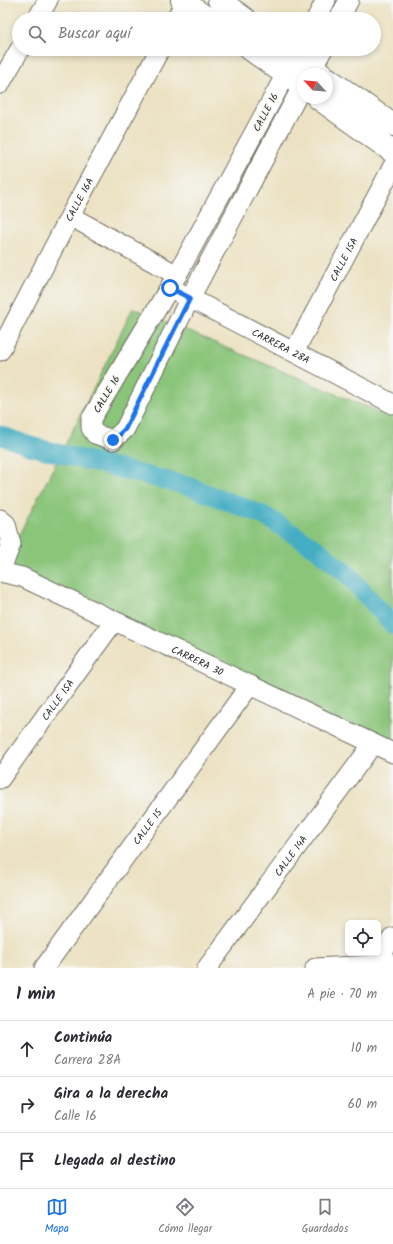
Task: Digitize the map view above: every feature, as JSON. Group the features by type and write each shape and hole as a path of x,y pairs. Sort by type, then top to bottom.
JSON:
{"street":[{"path":"41,12 48,0"},
{"path":"219,0 235,12"},
{"path":"320,12 326,0"},
{"path":"343,12 349,0"},
{"path":"182,5 195,12"},
{"path":"0,84 16,56"},
{"name":"CALLE 16A","path":"0,351 70,216 156,56"},
{"path":"268,56 299,68"},
{"name":"CALLE 16","path":"297,87 173,281 91,419 91,428 95,434 113,440 125,429 190,298 297,90"},
{"path":"333,87 392,123"},
{"path":"333,95 393,152"},
{"name":"CALLE 15A","path":"294,352 393,166"},
{"name":"CARRERA 28A","path":"70,216 173,281 190,298 393,404"},
{"path":"0,519 6,524 11,544 0,572"},
{"name":"CARRERA 30","path":"0,572 22,577 393,753"},
{"name":"CALLE 15A","path":"0,779 114,621"},
{"name":"CALLE 15","path":"44,968 250,685"},
{"name":"CALLE 14A","path":"207,968 373,744"},
{"path":"374,965 393,937"},
{"path":"315,968 393,964"}],"green space":[{"path":"133,308 393,418 393,753 0,572 84,408"}],"waterway":[{"path":"0,435 30,446 188,486 263,515 317,549 346,573 393,625"}],"route":[{"path":"113,440 125,429 190,298 170,288"}]}
